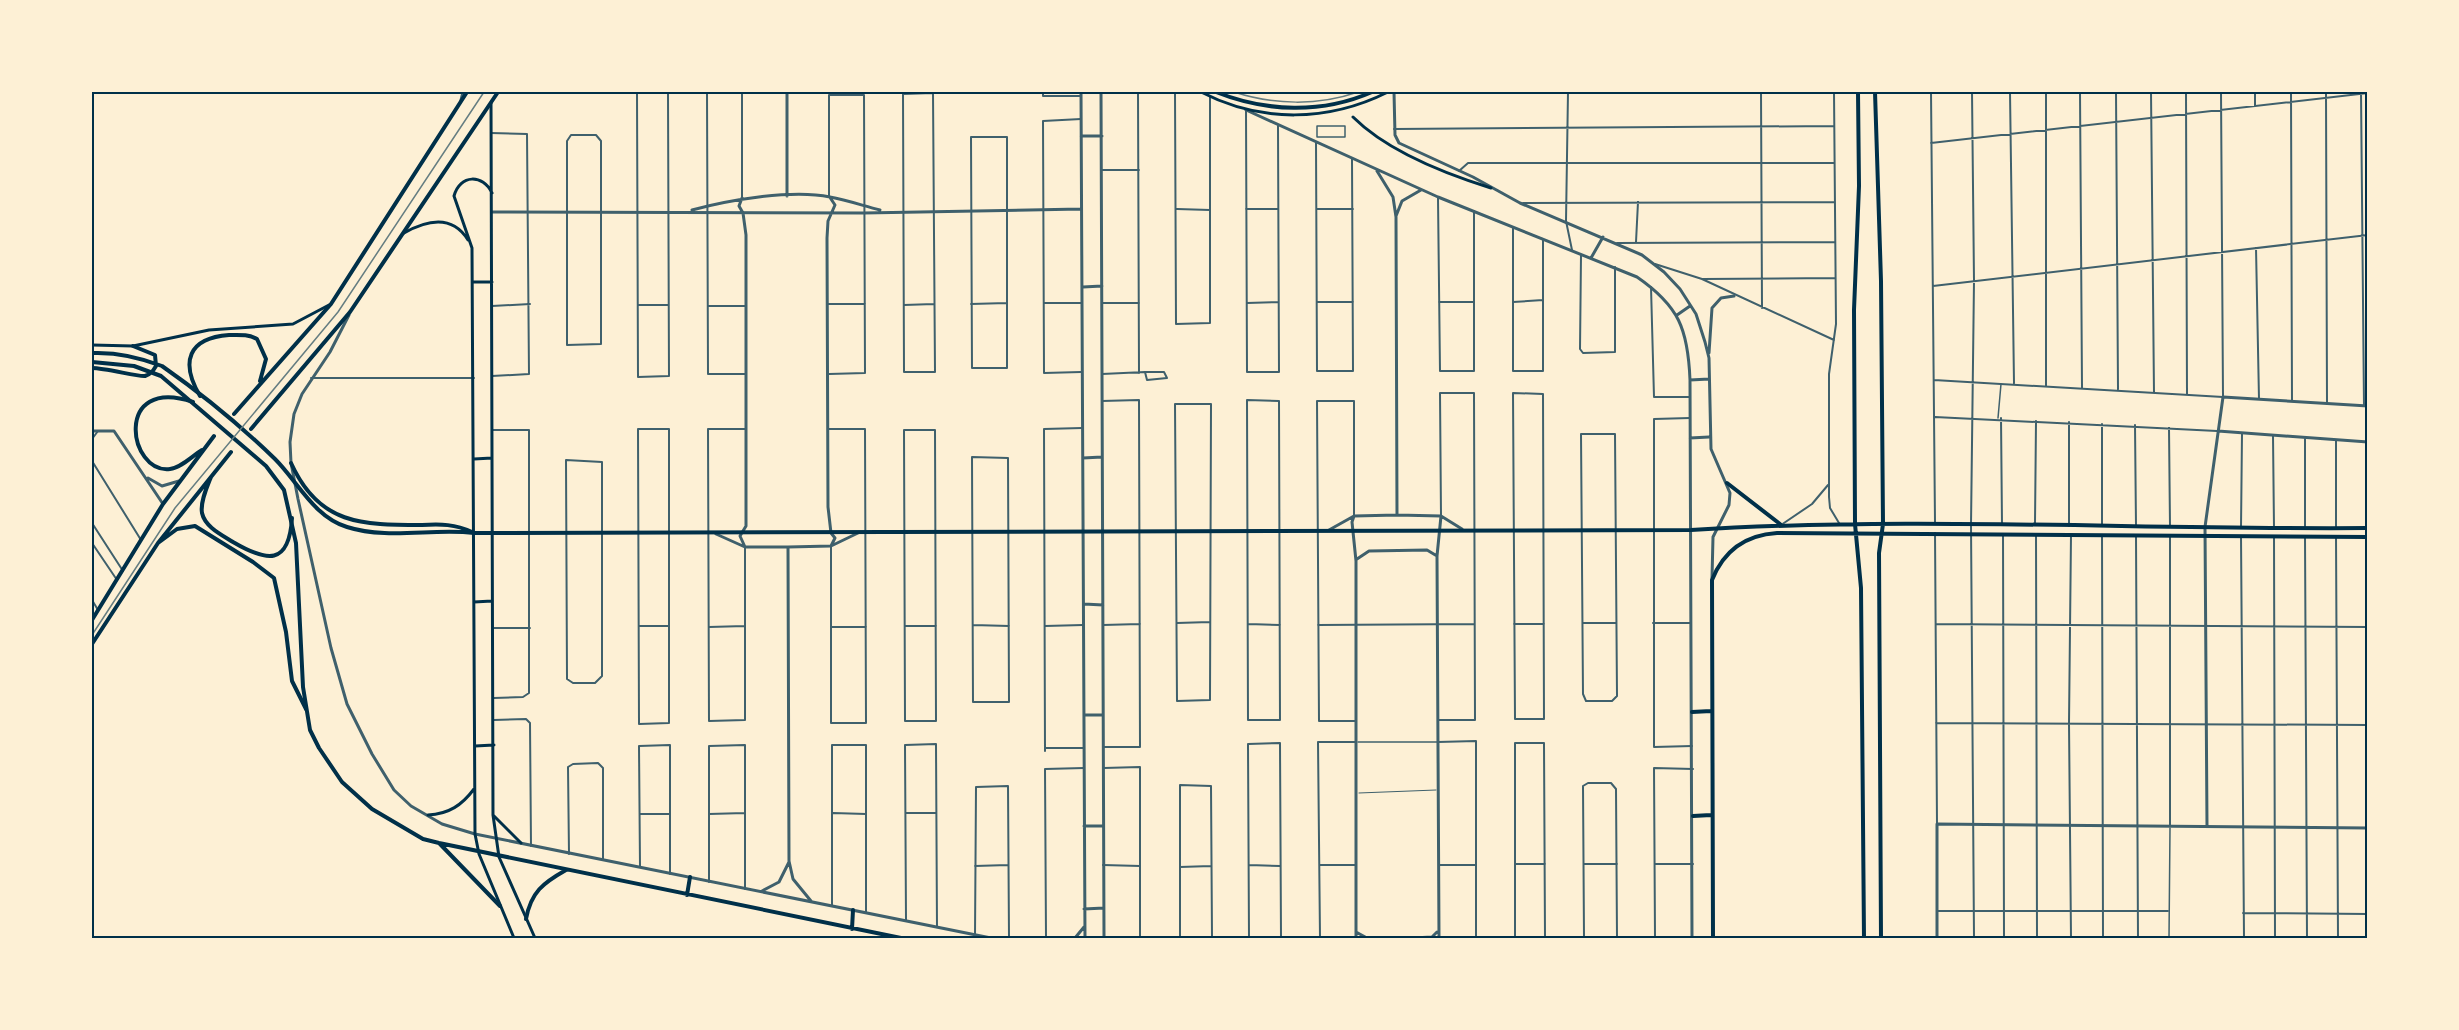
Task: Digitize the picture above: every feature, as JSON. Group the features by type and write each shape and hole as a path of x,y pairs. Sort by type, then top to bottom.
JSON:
{"main road":[{"path":"234,414 331,304 465,92"},
{"path":"251,429 350,312 498,92"},
{"path":"1201,92 1246,110 1277,115 1318,114 1359,104 1389,92"},
{"path":"1216,92 1258,105 1293,108 1338,103 1372,92"},
{"path":"1858,92 1859,186 1854,310 1855,524 1861,588 1864,939"},
{"path":"1875,92 1881,281 1883,524 1879,553 1881,939"},
{"path":"492,101 493,815 499,857 535,939"},
{"path":"1353,117 1370,133 1387,144 1467,181 1491,188"},
{"path":"493,195 489,187 477,179 464,180 455,189 454,202 472,248 475,834 479,852 514,939"},
{"path":"400,236 418,225 440,221 459,229 472,248"},
{"path":"472,282 492,282"},
{"path":"92,345 133,346 209,330 293,324 331,304"},
{"path":"200,396 191,378 190,358 198,345 207,338 229,335 250,336 263,348 265,367 255,389"},
{"path":"92,368 120,370 141,376 150,373 156,366 155,354 133,346"},
{"path":"92,353 116,353 143,358 162,366 276,461 312,503 344,526 364,532 449,530 530,534 741,534 1514,531 1691,530 1840,524 2367,528"},
{"path":"92,362 122,364 152,372 193,402 266,466 284,490 296,543 303,687 310,730 342,782 372,809 392,823 423,839 439,843 901,939"},
{"path":"193,402 169,395 153,399 140,410 134,431 141,449 150,462 161,468 177,467 205,448"},
{"path":"92,620 163,504 214,436"},
{"path":"92,644 158,543 231,452"},
{"path":"474,459 492,458"},
{"path":"291,463 298,479 318,503 345,519 371,525 450,524 474,533"},
{"path":"211,475 203,502 202,513 206,521 212,528 256,556 270,556 281,552 288,544 292,519"},
{"path":"1727,483 1781,525"},
{"path":"158,543 177,529 195,526 253,562 274,578 286,632 292,681 306,709"},
{"path":"1713,938 1712,580 1727,552 1756,536 1856,533 2367,537"},
{"path":"474,602 492,601"},
{"path":"1692,712 1711,711"},
{"path":"475,746 494,745"},
{"path":"428,815 439,815 458,807 475,787"},
{"path":"493,815 521,843"},
{"path":"1693,816 1711,815"},
{"path":"439,843 500,906"},
{"path":"526,919 532,897 540,885 567,870"},
{"path":"687,896 690,878"},
{"path":"852,929 853,910"}],"street":[{"path":"746,374 708,374 708,92 742,93 742,198 739,206 743,213 746,306 746,374 746,429 746,526 741,534 745,547 745,720 709,721 708,429 746,429"},
{"path":"787,92 787,196"},
{"path":"1043,92 1043,96 1081,94 1085,939"},
{"path":"1101,92 1104,939"},
{"path":"1138,92 1139,373"},
{"path":"1175,92 1176,324 1210,323 1210,96"},
{"path":"1394,92 1394,129 1399,143 1520,203 1566,220 1617,243 1653,263 1672,280 1691,305 1701,327 1709,358"},
{"path":"1568,92 1569,202 1566,220 1572,250"},
{"path":"1761,92 1762,308"},
{"path":"1834,92 1835,278 1834,340 1829,374 1829,483 1830,508 1840,524"},
{"path":"1931,92 1935,525"},
{"path":"1972,92 1974,382 1971,534 1974,939"},
{"path":"2010,92 2014,384"},
{"path":"2046,92 2046,386"},
{"path":"2080,92 2082,388"},
{"path":"2116,92 2118,390"},
{"path":"2151,92 2154,393"},
{"path":"2186,92 2187,394"},
{"path":"2206,826 2205,527 2223,397 2221,92"},
{"path":"2255,92 2255,106"},
{"path":"2291,92 2292,401"},
{"path":"2326,92 2328,404"},
{"path":"637,93 668,93 669,376 638,376 637,93"},
{"path":"903,93 933,93 935,372 904,372 903,210 903,93"},
{"path":"1934,380 2366,406 2361,93"},
{"path":"1932,143 2367,93"},
{"path":"828,374 865,373 864,95 829,95 829,196 835,205 828,226 827,304 828,429 831,533 835,538 831,546 831,723 866,723 865,429 828,429"},
{"path":"1278,125 1279,372 1247,372 1246,110 1421,190 1615,267 1651,287 1677,315 1688,341 1690,380 1692,939"},
{"path":"1081,119 1043,121 1044,373 1082,372"},
{"path":"1317,126 1345,126 1345,137 1317,137 1317,126"},
{"path":"1394,129 1834,126"},
{"path":"491,133 527,134 530,304 529,374 492,376"},
{"path":"1081,136 1102,136"},
{"path":"567,137 599,137 602,211 601,344 567,345 566,211 567,137"},
{"path":"971,137 1007,137 1008,368 972,368 971,210 971,137"},
{"path":"1316,142 1317,371 1353,371 1352,159"},
{"path":"1459,171 1468,163 1834,163"},
{"path":"1102,170 1138,170"},
{"path":"1377,170 1393,197 1396,217 1397,515"},
{"path":"1396,217 1402,201 1421,190"},
{"path":"690,211 742,198 787,196 829,196 882,211"},
{"path":"1438,197 1440,371 1474,371 1474,211"},
{"path":"1520,203 1762,200 1835,202"},
{"path":"1636,242 1638,202"},
{"path":"1317,208 1353,209"},
{"path":"492,212 864,213 903,210 1082,209"},
{"path":"1176,209 1210,210"},
{"path":"1246,209 1278,209"},
{"path":"1513,227 1514,371 1543,371 1543,239"},
{"path":"1933,286 2367,235"},
{"path":"1592,258 1603,237"},
{"path":"1617,243 1835,242"},
{"path":"2256,248 2259,399"},
{"path":"1581,254 1581,352 1615,352 1615,267"},
{"path":"1653,263 1665,265 1702,279 1734,296 1834,340"},
{"path":"1702,279 1835,278"},
{"path":"1082,287 1102,286"},
{"path":"1651,287 1654,397 1690,397"},
{"path":"1712,580 1712,548 1716,529 1731,499 1727,483 1714,457 1709,437 1709,358 1712,308 1721,298 1734,296"},
{"path":"1513,302 1543,300"},
{"path":"1247,303 1278,302"},
{"path":"1317,302 1353,302"},
{"path":"1439,302 1474,302"},
{"path":"972,304 1007,303"},
{"path":"1044,303 1082,303"},
{"path":"1102,303 1139,303"},
{"path":"492,306 530,304"},
{"path":"827,304 865,304"},
{"path":"904,305 934,304"},
{"path":"638,305 668,305"},
{"path":"1677,315 1691,305"},
{"path":"708,306 746,306"},
{"path":"350,312 330,352 311,378 294,414 291,463 331,648 347,704 372,754 402,799 442,824 475,834 991,939"},
{"path":"1102,374 1145,372 1164,372 1167,378 1147,380 1145,372"},
{"path":"311,378 474,378"},
{"path":"1690,380 1709,379"},
{"path":"2001,383 2002,525"},
{"path":"1438,720 1475,720 1474,393 1440,393 1441,516 1437,556 1439,939"},
{"path":"1514,393 1543,394 1544,719 1515,719 1514,531 1514,393"},
{"path":"1102,401 1139,400 1140,624 1140,747 1103,747"},
{"path":"1247,400 1279,401 1279,531 1280,720 1248,720 1247,400"},
{"path":"1356,721 1319,721 1317,401 1353,401 1354,516 1352,522 1356,561 1357,865 1356,939"},
{"path":"1175,404 1211,404 1210,531 1210,700 1177,701 1175,404"},
{"path":"1935,417 2102,423 2367,442 2367,528"},
{"path":"1690,418 1654,419 1652,530 1654,747 1692,746"},
{"path":"2035,526 2036,421"},
{"path":"2069,422 2069,526"},
{"path":"2102,423 2102,526"},
{"path":"2135,425 2136,526"},
{"path":"1083,428 1044,429 1045,749 1084,748"},
{"path":"2169,428 2170,526"},
{"path":"492,430 530,429 528,695 494,698"},
{"path":"638,429 669,429 669,723 639,724 638,534 638,429"},
{"path":"904,430 935,430 935,532 936,721 905,721 904,430"},
{"path":"92,431 114,431 163,504"},
{"path":"92,439 98,431"},
{"path":"1581,434 1615,434 1616,530 1616,699 1584,699 1581,434"},
{"path":"2241,528 2242,434"},
{"path":"2273,436 2274,528"},
{"path":"1690,438 1709,437"},
{"path":"2305,438 2306,529"},
{"path":"2336,440 2336,529"},
{"path":"972,457 1008,458 1008,532 1009,702 973,702 972,457"},
{"path":"1083,458 1102,457"},
{"path":"566,460 602,462 600,681 568,681 567,534 566,460"},
{"path":"92,461 141,540"},
{"path":"147,477 162,486 179,481"},
{"path":"1781,525 1812,504 1829,483"},
{"path":"1327,531 1354,516 1397,515 1441,516 1463,530"},
{"path":"92,523 123,571"},
{"path":"715,533 745,547 788,547 831,546 858,533"},
{"path":"1935,533 1937,939"},
{"path":"2003,534 2004,939"},
{"path":"2036,534 2037,939"},
{"path":"2071,535 2069,723 2071,939"},
{"path":"2102,535 2103,939"},
{"path":"2136,536 2138,939"},
{"path":"2169,939 2170,536"},
{"path":"2241,536 2244,939"},
{"path":"2274,536 2275,939"},
{"path":"2305,537 2307,939"},
{"path":"2336,537 2338,939"},
{"path":"2367,537 2367,572"},
{"path":"92,543 117,580"},
{"path":"788,547 789,861 793,879 811,902"},
{"path":"1356,561 1369,551 1427,550 1437,556"},
{"path":"92,600 98,610"},
{"path":"1083,604 1103,605"},
{"path":"1177,623 1210,622"},
{"path":"1582,622 1616,623"},
{"path":"1653,623 1692,623"},
{"path":"1103,625 1140,624"},
{"path":"1248,624 1280,625"},
{"path":"1318,625 1475,624"},
{"path":"1514,624 1544,624"},
{"path":"1936,624 2367,627"},
{"path":"973,625 1008,626"},
{"path":"1045,626 1083,625"},
{"path":"639,626 669,626"},
{"path":"709,627 745,626"},
{"path":"905,626 936,626"},
{"path":"831,627 866,627"},
{"path":"493,628 530,628"},
{"path":"1084,715 1103,715"},
{"path":"494,720 529,720 531,846"},
{"path":"1936,723 2367,724"},
{"path":"1320,939 1318,742 1476,741 1476,939"},
{"path":"1249,939 1248,744 1280,743 1281,939"},
{"path":"1515,939 1515,743 1544,743 1545,939"},
{"path":"640,868 639,746 670,745 670,874"},
{"path":"710,882 709,747 745,745 745,889"},
{"path":"832,906 831,745 866,745 866,913"},
{"path":"906,921 905,745 936,745 937,927"},
{"path":"569,854 569,765 601,765 603,860"},
{"path":"1103,768 1140,767 1140,939"},
{"path":"1046,939 1046,769 1084,768"},
{"path":"1655,939 1654,768 1693,769"},
{"path":"1584,939 1584,785 1615,784 1617,939"},
{"path":"1180,939 1180,785 1210,786 1212,939"},
{"path":"975,935 976,787 1008,786 1009,939"},
{"path":"709,814 745,813"},
{"path":"832,813 866,814"},
{"path":"906,813 936,813"},
{"path":"639,814 670,814"},
{"path":"1937,824 2367,828"},
{"path":"1084,826 1103,826"},
{"path":"761,892 779,882 789,861"},
{"path":"1515,864 1545,864"},
{"path":"1584,864 1617,864"},
{"path":"1655,864 1693,864"},
{"path":"1103,865 1140,866"},
{"path":"1249,865 1280,866"},
{"path":"1320,865 1357,865"},
{"path":"1438,865 1476,865"},
{"path":"975,866 1008,866"},
{"path":"1180,867 1211,866"},
{"path":"1084,909 1104,908"},
{"path":"1938,911 2168,911"},
{"path":"2243,913 2367,914"},
{"path":"1075,939 1085,926"},
{"path":"1413,939 1432,937 1438,931"},
{"path":"1356,932 1367,939"}],"lane":[{"path":"1356,793 1438,790"}],"railway":[{"path":"92,635 175,508 338,312 484,92"},
{"path":"1234,92 1265,99 1296,102 1327,100 1358,92"}]}
